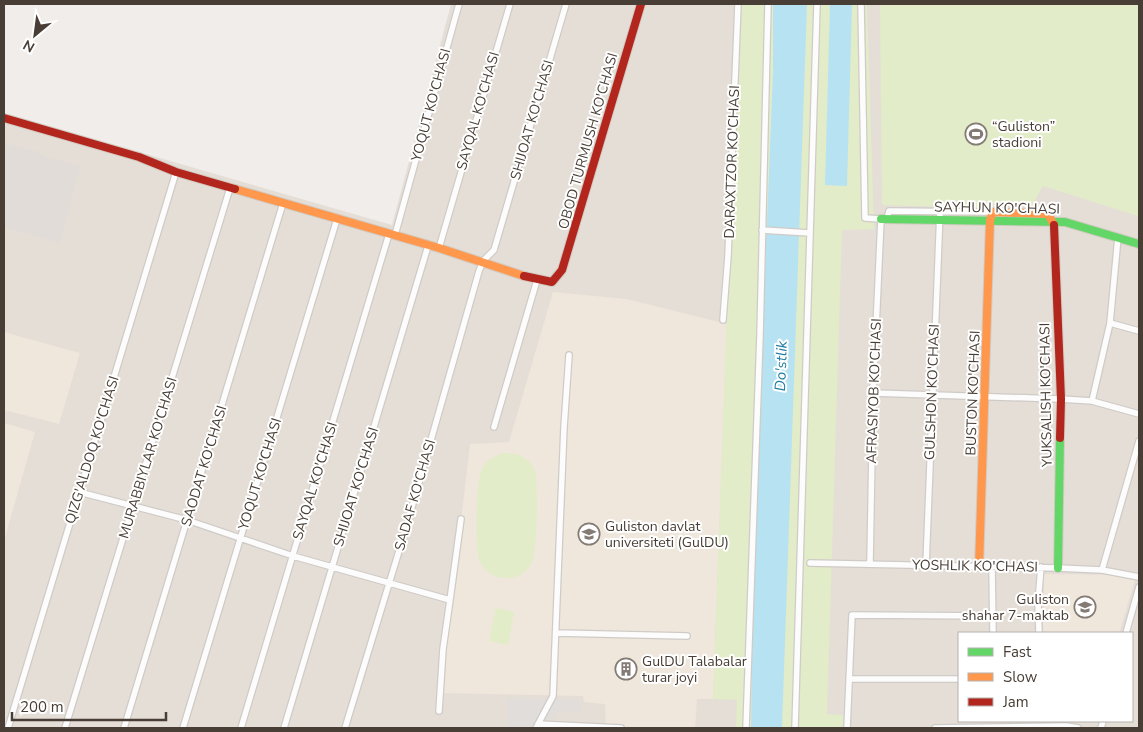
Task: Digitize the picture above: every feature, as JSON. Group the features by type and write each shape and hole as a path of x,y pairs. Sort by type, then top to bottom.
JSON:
{"street":[{"name":"YOQUT KO'CHASI","path":"392,235 458,4"},
{"name":"SAYQAL KO'CHASI","path":"439,248 510,4"},
{"name":"SHIJOAT KO'CHASI","path":"483,262 494,250 566,4"},
{"name":"OBOD TURMUSH KO'CHASI","path":"537,280 552,282 562,270 570,249 641,4"},
{"name":"DARAXTZOR KO'CHASI","path":"724,320 738,4"},
{"path":"746,728 768,4"},
{"path":"795,728 817,4"},
{"path":"861,4 865,218 884,219"},
{"path":"4,118 140,157 176,172 439,248 537,280 494,427"},
{"name":"QIZG'ALDOQ KO'CHASI","path":"8,728 176,172"},
{"name":"MURABBIYLAR KO'CHASI","path":"65,728 230,188"},
{"name":"SAODAT KO'CHASI","path":"124,728 283,203"},
{"name":"GULSHON KO'CHASI","path":"926,565 940,216"},
{"name":"SAYHUN KO'CHASI","path":"884,219 990,216 1065,222 1139,244"},
{"name":"BUSTON KO'CHASI","path":"979,566 986,397 990,216"},
{"name":"YOQUT KO'CHASI","path":"183,728 337,219"},
{"name":"AFRASIYOB KO'CHASI","path":"870,563 873,393 884,219"},
{"name":"YUKSALISH KO'CHASI","path":"1054,222 1061,398 1058,568"},
{"path":"762,230 810,233"},
{"name":"SAYQAL KO'CHASI","path":"240,728 392,235"},
{"path":"1092,401 1110,323 1118,237"},
{"name":"SHIJOAT KO'CHASI","path":"284,728 428,246"},
{"name":"SADAF KO'CHASI","path":"345,728 483,262"},
{"path":"1110,323 1139,331"},
{"path":"570,355 564,427 554,696 537,726 621,728"},
{"path":"873,393 1061,398 1092,401 1139,414"},
{"path":"1102,570 1139,441"},
{"path":"79,492 187,520 293,556 450,600"},
{"path":"439,711 443,649 461,519"},
{"name":"YOSHLIK KO'CHASI","path":"810,563 1042,567 1102,570 1139,577"},
{"path":"992,567 993,632"},
{"path":"1039,632 1038,603 1042,567"},
{"path":"1126,632 1139,587"},
{"path":"847,728 852,615 993,616"},
{"path":"556,633 687,636"},
{"path":"848,679 958,678"},
{"path":"935,728 995,724 1078,728"}],"shaded area":[{"path":"451,4 1139,4 1139,728 4,728 4,121 138,160 139,152 392,225"},
{"path":"4,143 40,152 40,155 80,166 60,243 4,227"},
{"name":"Guliston davlat universiteti (GulDU)","path":"553,292 626,299 727,324 713,699 697,699 695,728 606,728 605,704 584,702 583,696 441,693 470,444 509,442"},
{"path":"4,332 80,353 59,424 4,410"},
{"path":"4,423 35,432 4,541"},
{"name":"Guliston shahar 7-maktab","path":"1044,574 1114,575 1135,580 1119,632 1043,632"},
{"path":"508,699 579,701 582,710 556,712 547,728 508,728"}],"green space":[{"path":"738,4 867,4 874,229 842,230 827,714 843,715 845,728 736,728 737,700 713,699"},
{"name":"“Guliston” stadioni","path":"880,4 1139,4 1138,216 1043,186 1032,205 988,203 977,208 882,205"},
{"path":"505,453 521,456 534,468 537,500 535,544 532,562 522,573 508,578 495,576 482,566 478,555 476,530 477,499 483,467 492,458"},
{"path":"496,608 514,612 508,645 489,641"}],"water":[{"name":"Do'stlik","path":"773,4 807,4 782,728 751,728 754,547 773,71"},
{"path":"830,4 852,5 847,186 825,185"}],"traffic: fast":[{"path":"881,219 1065,222 1139,244"},
{"path":"1058,568 1060,438"}],"traffic: slow":[{"path":"235,189 439,248 524,276"},
{"path":"979,567 990,220 993,212 1048,214 1054,225"}],"traffic: jam":[{"path":"524,276 552,282 562,270 641,4"},
{"path":"4,118 139,157 176,172 235,189"},
{"path":"1054,225 1061,399 1060,438"}],"place":[{"name":"“Guliston” stadioni","path":"976,134"},
{"name":"Guliston davlat universiteti (GulDU)","path":"589,534"},
{"name":"Guliston shahar 7-maktab","path":"1085,607"},
{"name":"GulDU Talabalar turar joyi","path":"626,669"}]}
